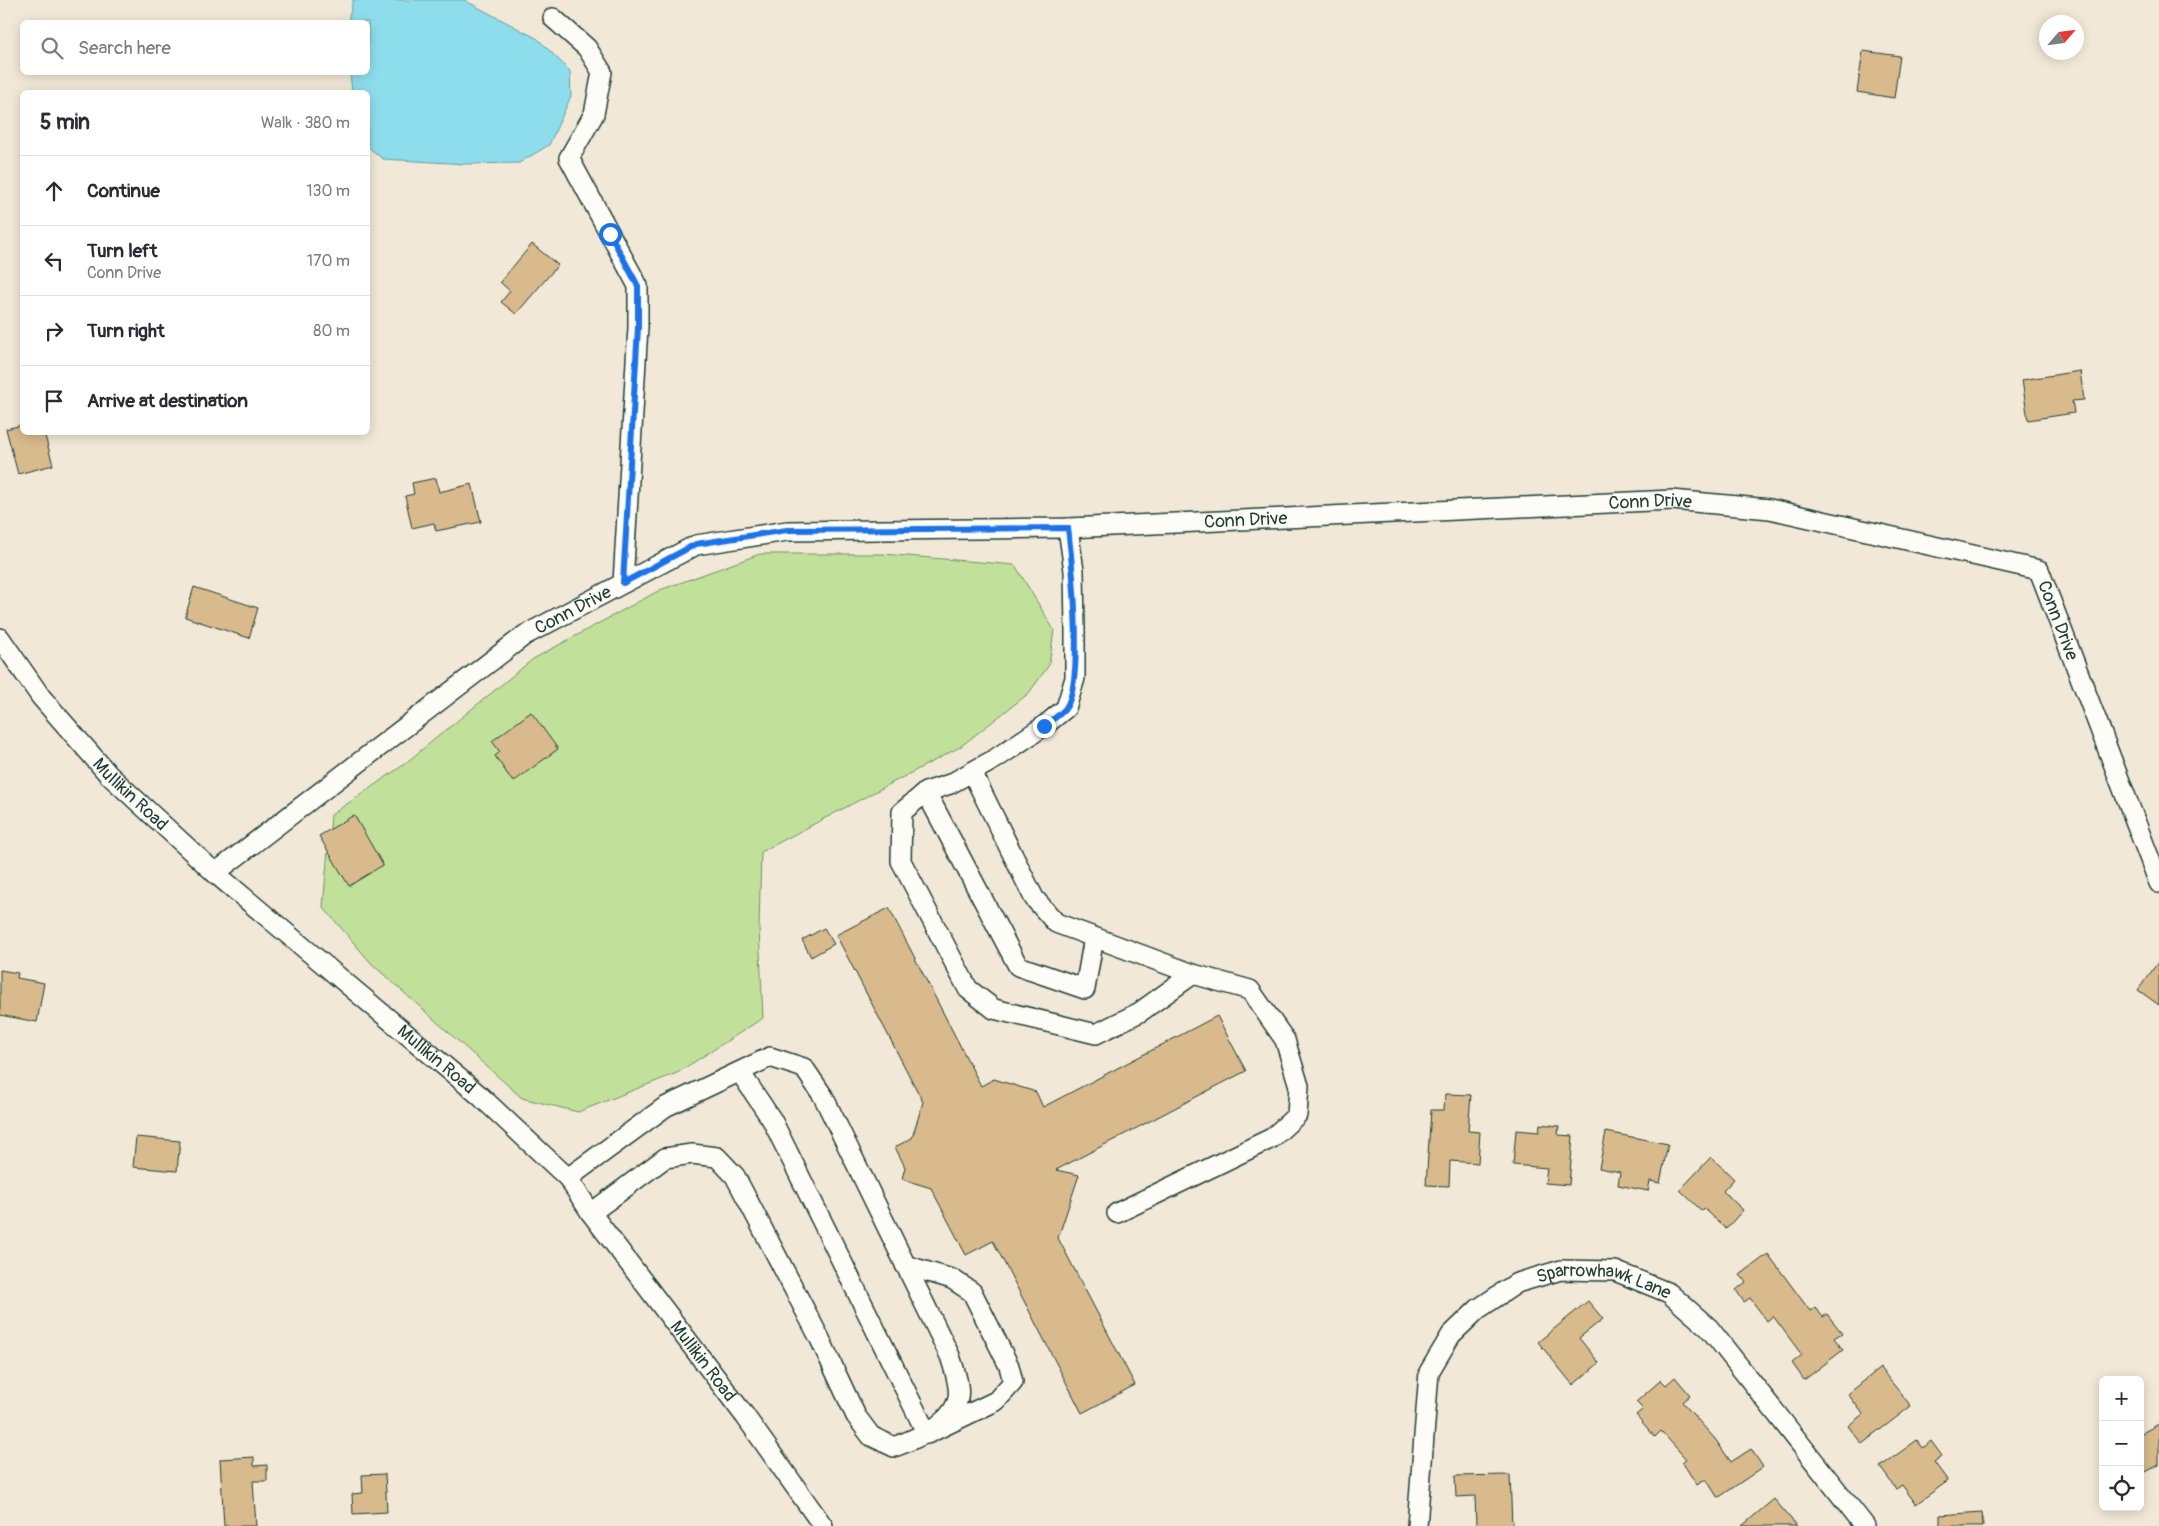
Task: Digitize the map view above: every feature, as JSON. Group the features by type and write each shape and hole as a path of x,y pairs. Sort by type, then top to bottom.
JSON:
{"street":[{"path":"553,18 587,48 602,72 594,114 569,158 638,286 638,327 623,583"},
{"name":"Conn Drive","path":"215,873 525,635 696,544 787,530 1068,528 1672,500 1770,509 2039,570 2159,883"},
{"path":"1068,528 1074,571 1075,678 1066,708 995,759 950,784 926,792 902,812 901,861 968,989 994,1009 1096,1034 1140,1012 1193,974"},
{"name":"Mullikin Road","path":"0,638 42,697 109,775 215,873 479,1095 568,1178 591,1213 744,1416 823,1526"},
{"path":"972,772 1034,898 1056,923 1193,974 1250,990 1285,1040 1298,1086 1297,1115 1272,1138 1117,1213"},
{"path":"926,792 1018,966 1086,989 1094,937"},
{"path":"568,1178 666,1108 770,1057 804,1068 823,1096 950,1356 958,1385 958,1402 949,1414 927,1434"},
{"path":"740,1072 772,1120 927,1434"},
{"path":"591,1213 665,1158 692,1154 717,1157 735,1176 820,1339 856,1416 872,1436 894,1447 927,1434 996,1401 1012,1382 1009,1366 972,1292 952,1279 905,1264"},
{"name":"Sparrowhawk Lane","path":"1417,1526 1429,1372 1451,1336 1478,1309 1517,1283 1561,1270 1615,1271 1669,1293 1709,1328 1865,1526"}],"green space":[{"path":"760,554 883,554 1015,565 1054,630 1049,665 1029,693 960,747 761,852 759,928 763,1018 677,1073 578,1112 522,1098 372,964 323,907 331,815 402,766 533,659 660,590"}],"water":[{"path":"353,0 464,0 538,39 570,71 571,96 549,145 519,163 466,164 383,159 370,149 370,90 352,90 350,75 370,75 370,20 348,20"}],"building":[{"path":"1863,51 1900,56 1894,98 1857,92"},
{"path":"532,244 558,265 516,314 501,302 510,291 500,282"},
{"path":"2080,371 2084,400 2072,401 2074,413 2028,420 2022,380"},
{"path":"20,426 20,435 45,435 53,465 18,474 6,429"},
{"path":"436,478 439,492 472,484 481,522 436,531 434,523 412,528 405,496 414,494 412,483"},
{"path":"194,587 258,608 249,638 185,617"},
{"path":"531,712 558,749 513,782 495,756 500,752 492,741"},
{"path":"354,815 383,865 349,886 319,836"},
{"path":"889,908 981,1086 994,1079 1036,1092 1043,1107 1217,1016 1246,1071 1056,1170 1079,1175 1058,1238 1135,1385 1082,1413 993,1241 966,1255 931,1188 902,1179 905,1167 895,1147 912,1138 923,1102 836,935"},
{"path":"824,928 834,944 811,957 802,940"},
{"path":"2159,961 2159,1005 2138,990"},
{"path":"0,970 18,973 17,978 44,983 37,1022 0,1015"},
{"path":"1445,1094 1471,1095 1468,1131 1480,1132 1478,1163 1450,1161 1449,1186 1426,1185 1431,1110 1444,1110"},
{"path":"1540,1124 1559,1126 1558,1135 1573,1136 1569,1185 1545,1183 1547,1168 1513,1165 1516,1130 1539,1132"},
{"path":"1606,1132 1668,1144 1660,1183 1650,1181 1648,1191 1618,1185 1620,1172 1599,1168"},
{"path":"136,1137 180,1141 177,1171 133,1167"},
{"path":"1711,1157 1734,1179 1723,1191 1743,1210 1726,1229 1704,1208 1702,1211 1680,1190"},
{"path":"1768,1254 1810,1311 1815,1307 1823,1317 1827,1314 1842,1333 1834,1338 1843,1350 1804,1380 1792,1363 1802,1355 1773,1316 1767,1321 1750,1298 1744,1302 1736,1290 1746,1282 1740,1275"},
{"path":"1588,1301 1603,1319 1579,1338 1599,1363 1573,1385 1538,1342"},
{"path":"1880,1368 1911,1406 1862,1444 1848,1426 1863,1414 1848,1394"},
{"path":"1675,1377 1690,1395 1682,1402 1715,1439 1731,1462 1751,1449 1763,1467 1718,1498 1706,1479 1697,1485 1682,1462 1686,1459 1661,1431 1655,1437 1636,1415 1643,1409 1636,1402 1661,1380 1666,1385"},
{"path":"2159,1424 2159,1465 2144,1473 2144,1466 2144,1432"},
{"path":"1917,1440 1923,1448 1931,1441 1942,1456 1934,1462 1948,1481 1916,1504 1902,1485 1896,1489 1880,1467"},
{"path":"254,1457 254,1466 267,1465 267,1481 253,1481 256,1526 224,1526 220,1459"},
{"path":"385,1474 387,1512 353,1514 352,1494 363,1493 362,1475"},
{"path":"1510,1475 1512,1526 1476,1526 1475,1496 1456,1497 1455,1476"},
{"path":"1774,1499 1797,1526 1742,1526"},
{"path":"1982,1512 1983,1526 1940,1526 1940,1515"}],"route":[{"path":"610,234 638,286 638,327 623,583 696,544 787,530 1068,528 1074,571 1075,678 1066,708 1044,726"}]}
